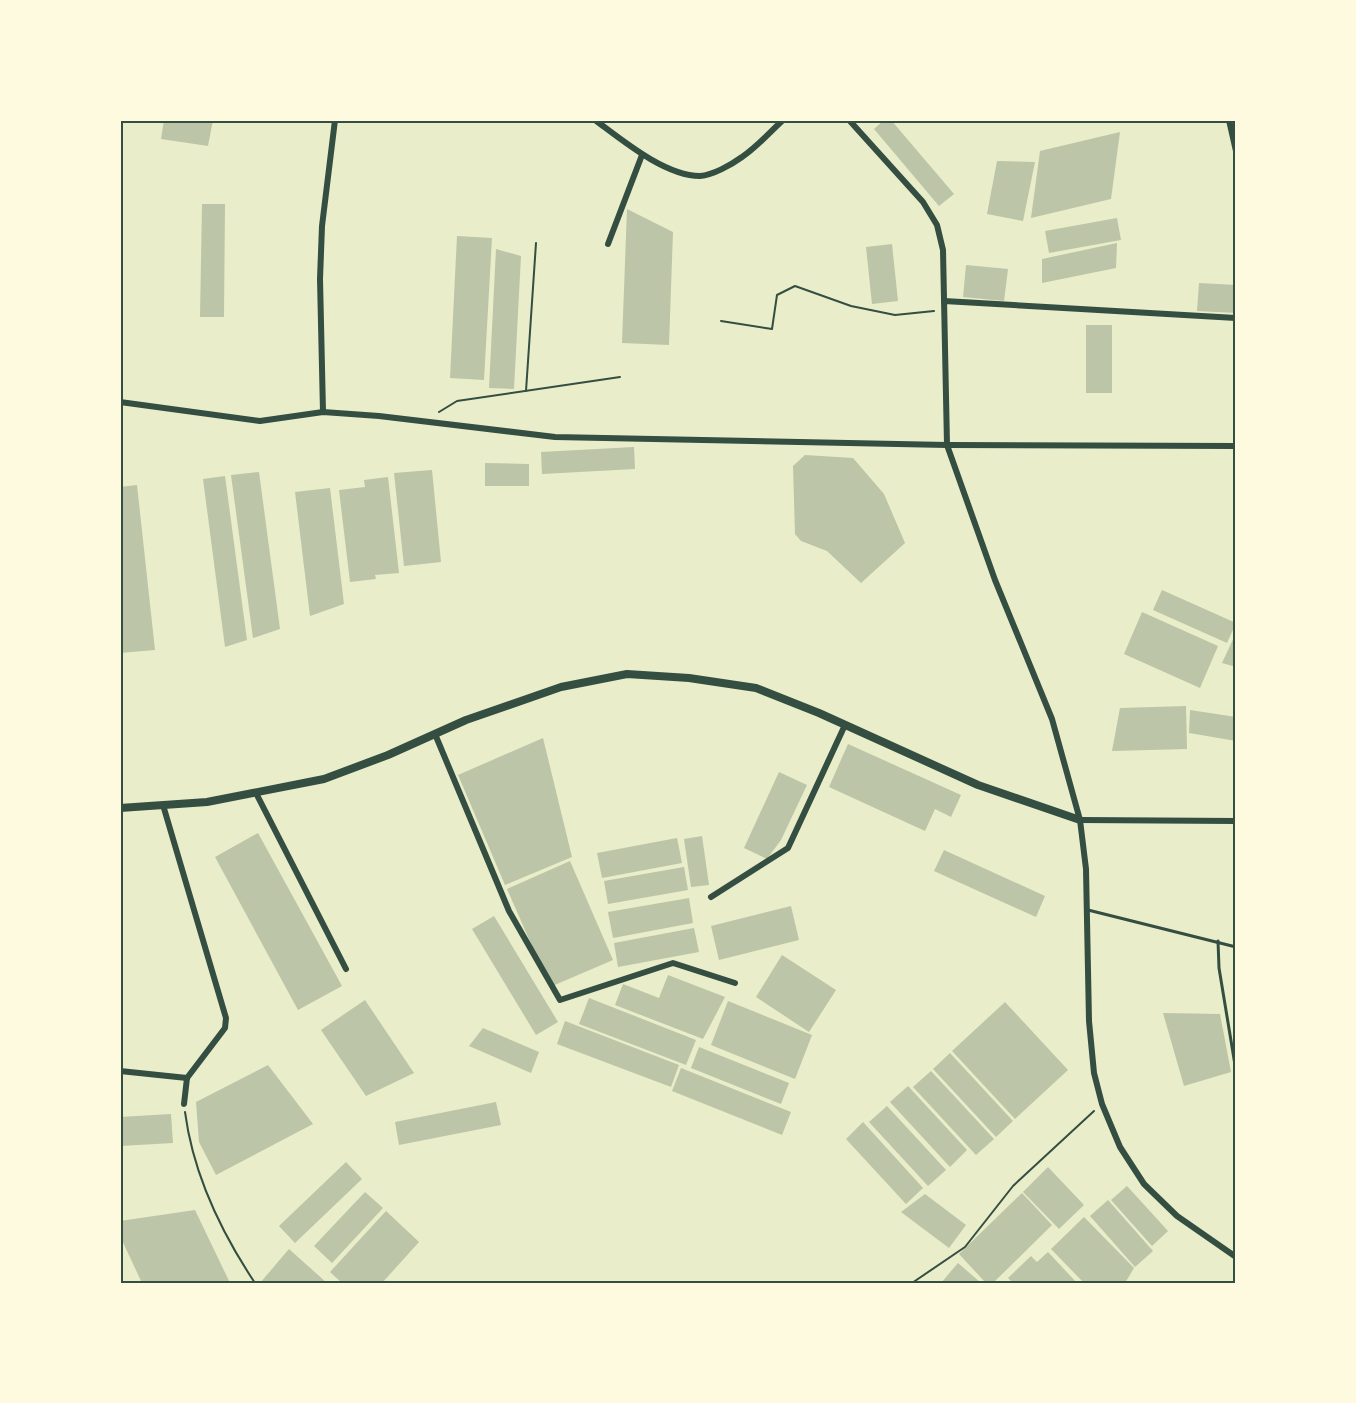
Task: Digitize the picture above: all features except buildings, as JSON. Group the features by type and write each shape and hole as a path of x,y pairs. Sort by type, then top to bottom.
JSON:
{"street":[{"path":"323,412 320,279 322,226 335,120"},
{"path":"595,120 642,155 679,172 699,176 710,174 742,157 783,120"},
{"path":"849,120 923,202 937,225 943,250 947,445 995,580 1052,719 1080,820 1086,869 1089,1021 1094,1072 1102,1104 1120,1147 1144,1184 1177,1216 1236,1257"},
{"path":"1229,120 1236,151"},
{"path":"608,244 642,155"},
{"path":"944,302 1236,318"},
{"path":"120,402 260,421 323,412 555,437 947,445 1236,446"},
{"path":"120,808 207,802 324,779 388,755 466,720 561,687 627,674 689,678 756,688 978,785 1080,820 1236,820"},
{"path":"711,897 788,848 845,725"},
{"path":"435,734 509,911 560,1000 673,963 735,983"},
{"path":"256,793 346,969"},
{"path":"163,805 226,1018 225,1028 187,1078 183,1104"},
{"path":"120,1071 187,1078"}],"lane":[{"path":"1087,909 1236,947"},
{"path":"1218,941 1218,968 1236,1071"}],"path":[{"path":"526,391 536,243"},
{"path":"721,321 772,329 777,295 795,286 851,306 895,315 945,310"},
{"path":"424,422 458,401 621,377"},
{"path":"183,1104 197,1172 224,1229 255,1283"},
{"path":"912,1283 965,1247 1013,1186 1102,1104"}]}
